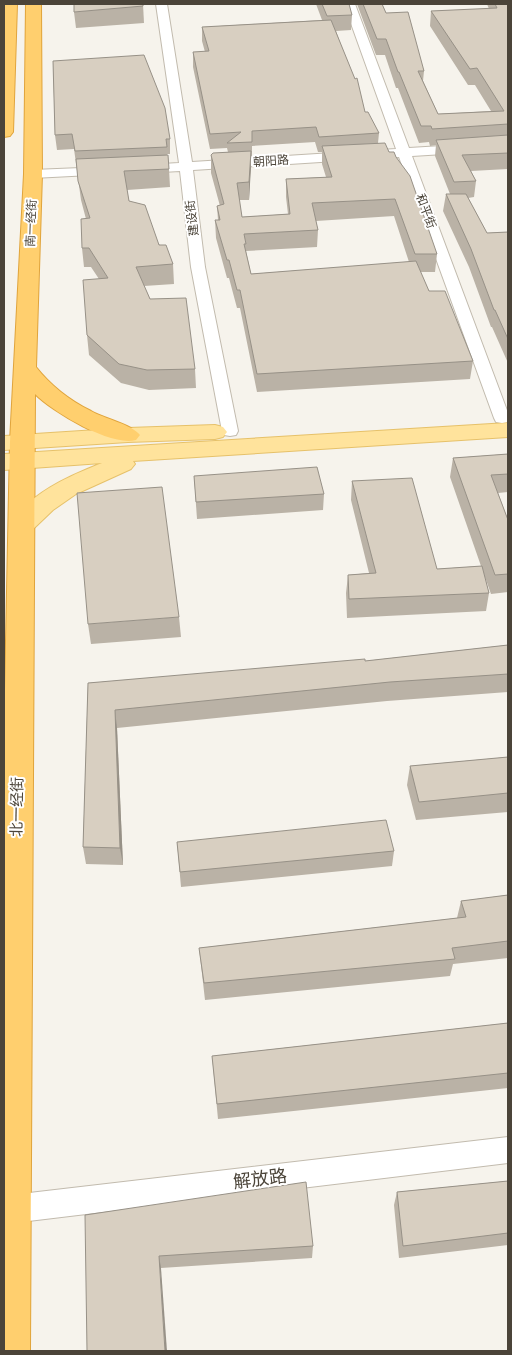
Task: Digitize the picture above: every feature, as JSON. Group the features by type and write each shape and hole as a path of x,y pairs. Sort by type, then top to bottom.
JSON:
{"highway":[{"path":"4,132 9,4"},
{"name":"南一经街","path":"13,453 25,366 33,174 33,4"},
{"path":"25,366 32,379 59,403 106,428 128,435"},
{"name":"北一经街","path":"10,1351 21,526 13,453"}],"main road":[{"path":"13,453 128,435 506,422"},
{"path":"13,453 149,454 506,422"},
{"path":"21,526 40,506 62,491 90,476 149,454"}],"street":[{"name":"建设街","path":"161,4 186,167 198,267 230,432"},
{"name":"和平街","path":"349,4 506,422"},
{"name":"朝阳路","path":"33,174 186,167 404,151 508,146"},
{"name":"解放路","path":"12,1209 508,1150"}],"building":[{"path":"74,4 143,4 143,6 74,12"},
{"path":"322,4 349,4 352,15 327,16"},
{"path":"363,4 382,4 386,13 408,12 424,71 418,71 438,114 504,111 477,68 470,69 431,11 497,8 495,4 508,4 508,124 432,129 431,126 421,126 386,39 377,39"},
{"path":"331,20 355,79 357,78 365,112 368,112 379,133 319,137 316,127 252,131 252,142 227,143 241,132 210,134 193,52 209,51 202,27"},
{"path":"144,55 165,108 170,139 166,139 167,147 75,151 72,134 55,135 53,61"},
{"path":"508,135 508,153 462,155 476,181 454,182 436,140"},
{"path":"385,143 389,152 394,152 410,176 437,254 415,254 395,199 312,203 318,230 244,234 246,244 244,244 251,274 416,261 429,291 445,291 473,361 257,374 240,290 237,290 215,220 220,220 217,206 224,204 211,155 213,153 251,151 249,182 237,183 242,217 290,214 286,179 332,177 322,146"},
{"path":"168,155 169,169 124,171 129,201 145,205 159,245 166,245 173,264 136,267 150,299 186,298 195,369 147,370 119,364 87,335 83,280 108,278 89,248 82,248 81,219 90,218 78,181 76,159"},
{"path":"446,194 466,194 487,233 508,232 508,339 494,310 471,249"},
{"path":"508,454 508,474 491,475 508,520 508,574 495,575 453,458"},
{"path":"317,467 324,494 196,502 194,476"},
{"path":"412,478 437,569 482,566 489,593 349,599 348,575 376,573 352,481"},
{"path":"162,487 179,617 88,624 77,493"},
{"path":"508,645 508,674 390,682 115,710 120,848 83,847 88,683 365,659 365,661"},
{"path":"508,757 508,793 419,802 410,766"},
{"path":"386,820 394,851 180,872 177,842"},
{"path":"508,895 508,941 452,948 455,959 204,983 199,948 466,917 461,901"},
{"path":"508,1023 508,1073 217,1104 212,1056"},
{"path":"508,1181 508,1233 403,1246 397,1192"},
{"path":"306,1182 313,1246 159,1256 165,1351 87,1351 85,1215"}]}
